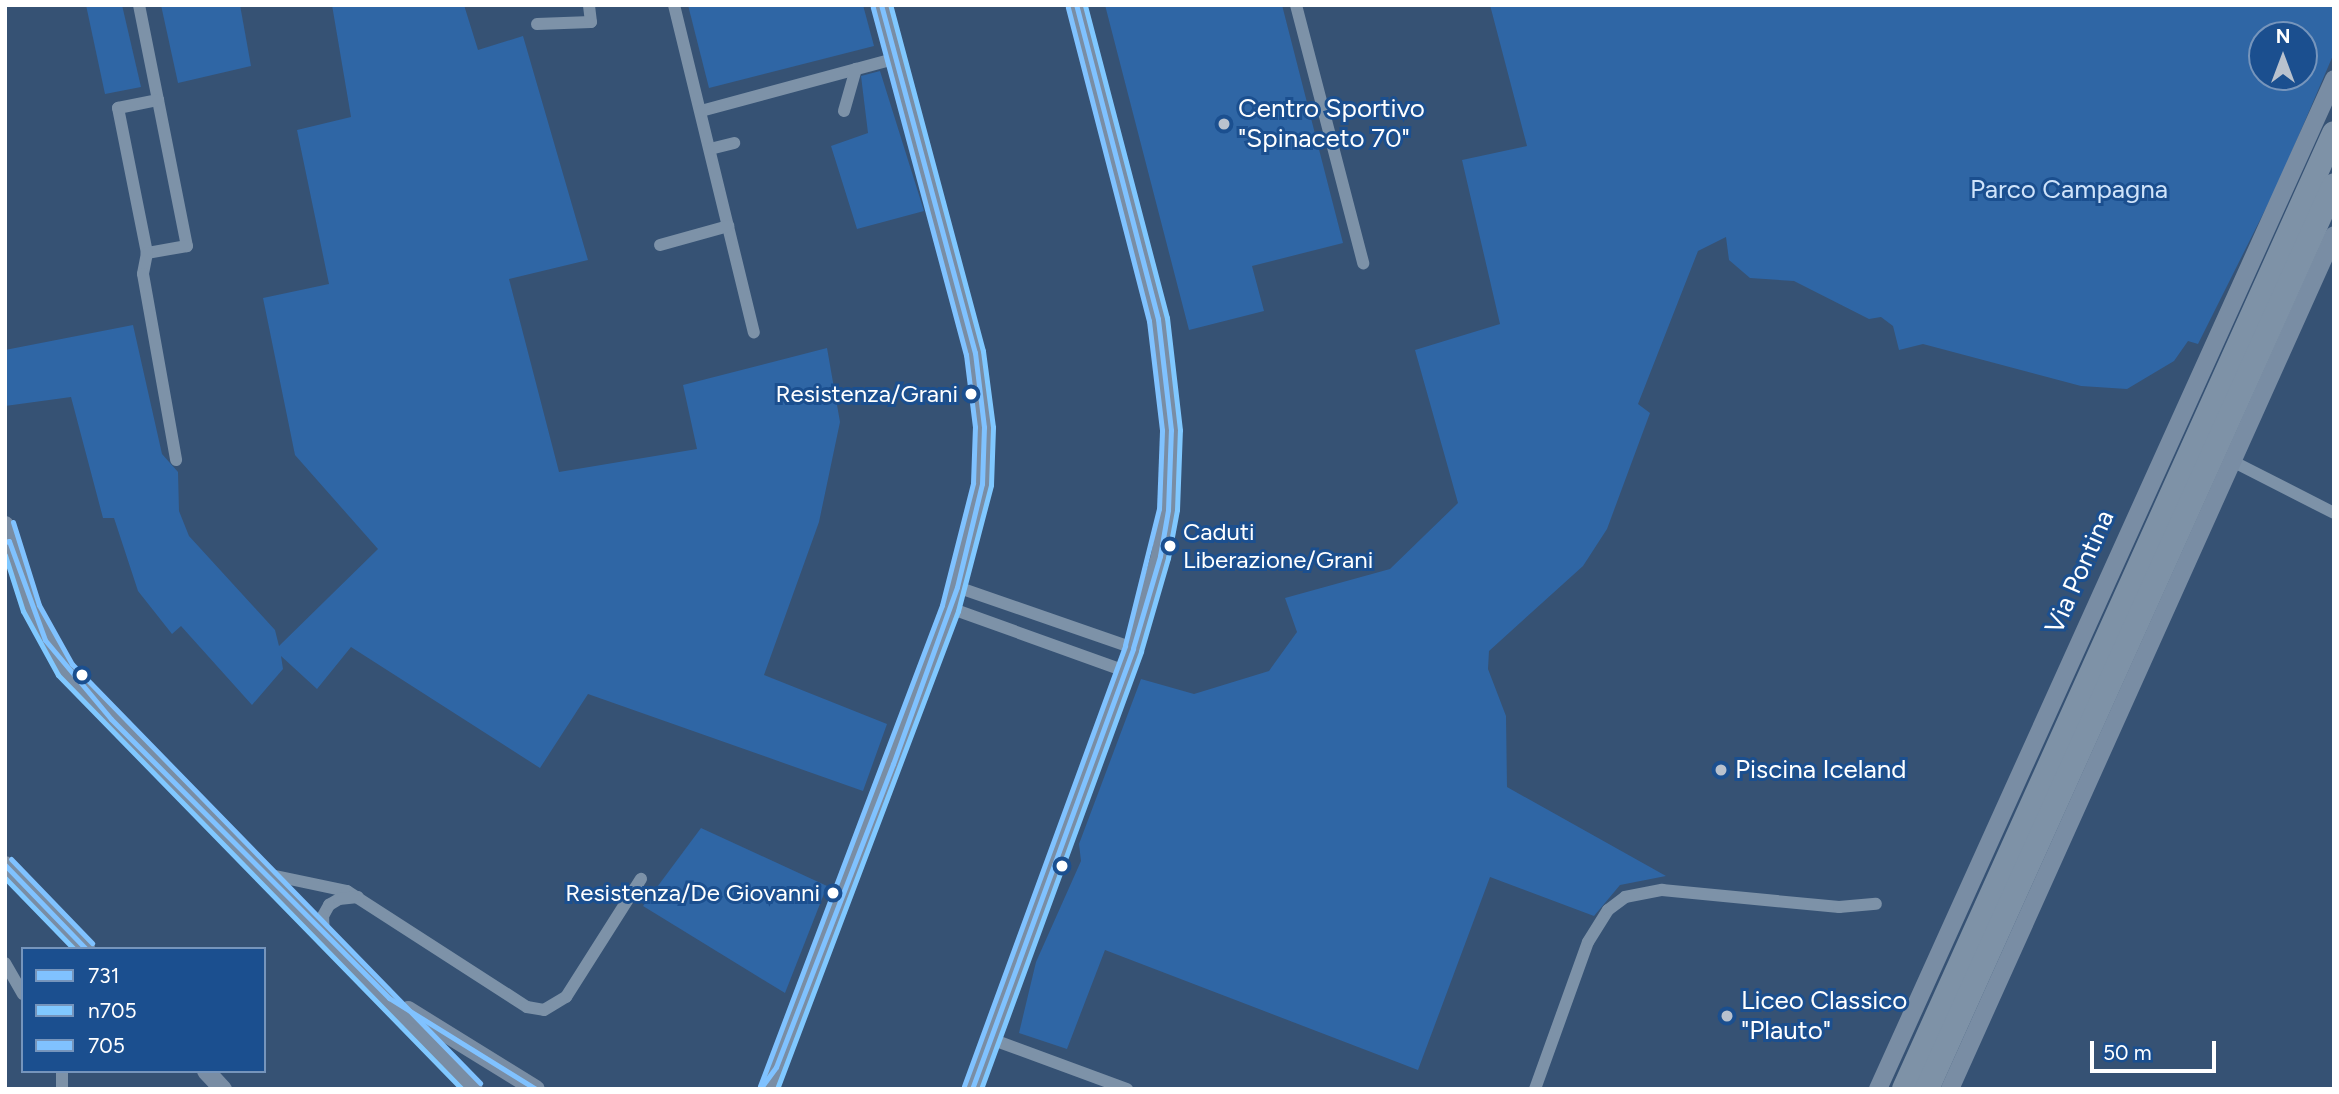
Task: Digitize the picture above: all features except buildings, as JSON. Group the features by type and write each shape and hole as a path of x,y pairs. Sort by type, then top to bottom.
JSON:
{"highway":[{"name":"Via Pontina","path":"1904,1089 2334,133"},
{"path":"1927,1089 2334,185"}],"street":[{"path":"139,5 187,246 147,253"},
{"path":"537,24 591,22 589,5"},
{"path":"674,5 754,332"},
{"path":"768,1089 950,608 980,506 982,400 960,292 881,5"},
{"path":"972,1089 1133,649 1166,527 1171,468 1170,402 1154,302 1076,5"},
{"path":"1296,5 1363,263"},
{"path":"701,111 894,59"},
{"path":"844,111 856,69"},
{"name":"Via Pontina","path":"1878,1089 2334,79"},
{"path":"158,100 118,108 147,253 143,274 176,460"},
{"path":"710,149 734,143"},
{"path":"660,245 728,226"},
{"path":"1950,1089 2334,235"},
{"path":"2232,461 2334,513"},
{"path":"7,536 31,608 65,669 324,935 389,998 474,1089"},
{"path":"957,587 1133,649"},
{"path":"950,608 1125,671"},
{"path":"7,871 84,947"},
{"path":"267,874 358,897 527,1006 544,1010 566,997 641,879"},
{"path":"1535,1089 1588,942 1608,910 1625,897 1662,890 1839,907 1876,904"},
{"path":"324,935 323,916 329,905 339,899 358,897"},
{"path":"5,963 21,991"},
{"path":"389,998 536,1089"},
{"path":"991,1039 1127,1089"},
{"path":"761,1089 776,1067"},
{"path":"208,1073 223,1089"}],"green space":[{"path":"86,5 122,5 141,87 105,94"},
{"path":"161,5 240,5 251,66 178,83"},
{"path":"332,5 464,5 478,50 523,36 588,260 509,279 559,472 697,449 683,385 827,348 840,422 819,522 764,675 887,724 863,791 588,694 540,768 351,647 317,689 281,656 283,669 252,705 181,626 172,634 138,591 114,518 103,518 71,397 5,406 5,350 133,325 162,454 178,472 179,511 189,536 275,630 279,646 378,549 295,455 263,298 329,284 297,130 351,117"},
{"path":"688,5 863,5 874,46 709,88"},
{"name":"Centro Sportivo \"Spinaceto 70\"","path":"1105,5 1282,5 1343,243 1252,266 1264,311 1189,330"},
{"name":"Parco Campagna","path":"1490,5 2334,5 2334,53 2318,90 2318,21 2248,21 2248,91 2318,91 2278,184 2198,344 2188,341 2174,361 2127,389 2081,386 1923,344 1899,350 1893,326 1881,317 1869,319 1794,281 1750,278 1729,260 1726,237 1698,251 1638,404 1650,413 1607,529 1583,566 1489,651 1488,669 1506,716 1507,787 1666,876 1620,885 1594,916 1490,877 1418,1070 1105,950 1067,1049 1019,1033 1036,962 1081,861 1079,844 1141,679 1194,694 1269,671 1297,632 1285,598 1390,569 1458,503 1415,350 1500,324 1462,160 1527,146"},
{"path":"880,71 924,211 857,229 831,146 868,133 861,76"},
{"path":"701,828 827,886 785,993 643,906"}],"transit line":[{"name":"731","path":"760,1089 776,1067 893,764 957,587 982,484 984,427 975,353 881,5"},
{"name":"n705","path":"777,1089 958,611 991,485 993,427 983,351 890,5"},
{"name":"731","path":"972,1089 1133,648 1160,556 1168,510 1171,430 1158,319 1076,5"},
{"name":"n705","path":"981,1089 1141,651 1168,558 1177,510 1180,430 1167,318 1085,5"},
{"name":"705","path":"760,1086 942,605 973,483 975,427 966,355 873,7"},
{"name":"705","path":"964,1086 1125,645 1159,509 1162,430 1149,321 1068,7"},
{"name":"705","path":"13,522 39,605 72,664 480,1083"},
{"name":"731","path":"5,542 9,541 45,640 111,719 389,998 536,1089"},
{"name":"n705","path":"5,555 23,611 58,675 462,1089"},
{"name":"705","path":"11,859 92,943"},
{"name":"731","path":"5,865 84,947"},
{"name":"n705","path":"5,878 72,947"}],"place":[{"name":"Centro Sportivo \"Spinaceto 70\"","path":"1224,124"},
{"name":"Resistenza/Grani","path":"971,394"},
{"name":"Caduti Liberazione/Grani","path":"1170,546"},
{"name":"Piscina Iceland","path":"1721,770"},
{"name":"Resistenza/De Giovanni","path":"833,893"},
{"name":"Liceo Classico \"Plauto\"","path":"1727,1016"}]}
